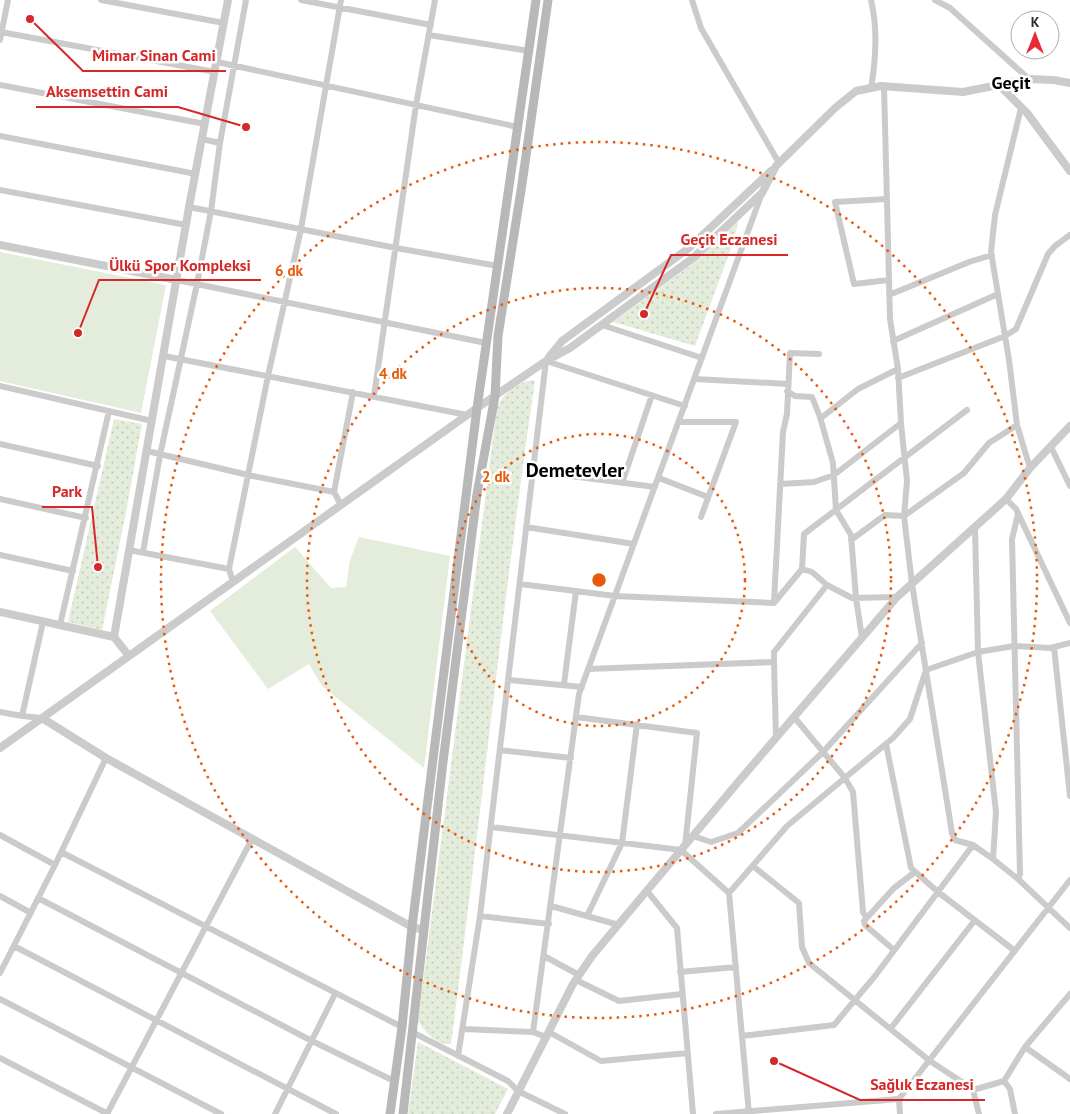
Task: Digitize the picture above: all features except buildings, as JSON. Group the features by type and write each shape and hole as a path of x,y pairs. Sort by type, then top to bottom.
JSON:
{"main road":[{"path":"390,1114 477,408 536,0"},
{"path":"403,1114 443,762 478,494 494,396 498,336 548,0"}],"street":[{"path":"0,40 8,0"},
{"path":"101,0 224,22"},
{"path":"114,637 189,207 228,0"},
{"path":"143,552 160,455 198,284 211,211 220,143 246,0"},
{"path":"301,0 431,25"},
{"path":"233,582 229,569 268,376 301,229 341,0"},
{"path":"374,396 416,105 435,0"},
{"path":"692,0 701,28 777,165"},
{"path":"871,0 876,29 875,65 871,88"},
{"path":"935,0 950,8 1029,79"},
{"path":"2,32 215,72"},
{"path":"429,35 529,51"},
{"path":"217,62 518,127"},
{"path":"458,1056 480,916 546,361 562,341 689,248 835,108 856,91 884,86 964,92 1029,79 1070,83"},
{"path":"0,85 205,124"},
{"path":"999,85 1021,108 1070,171"},
{"path":"884,86 890,319 898,369 907,481 904,516 912,584 952,833 955,840 973,845 1018,879 1070,928"},
{"path":"1021,108 995,215 992,255 1017,425 1030,468"},
{"path":"0,136 196,174"},
{"path":"202,139 220,143"},
{"path":"533,1032 579,694 762,193 777,165"},
{"path":"0,190 186,225"},
{"path":"0,748 494,396 546,361 570,348 602,325 693,258 762,193"},
{"path":"887,199 835,202 854,284 889,280"},
{"path":"189,207 498,266"},
{"path":"898,378 1005,336 1016,329 1048,254 1070,235"},
{"path":"0,245 486,343"},
{"path":"889,295 969,262 992,255"},
{"path":"894,341 998,294"},
{"path":"602,325 702,358"},
{"path":"774,603 783,432 787,414 790,353 819,354"},
{"path":"164,356 467,415"},
{"path":"546,361 685,406"},
{"path":"821,418 858,389 898,369"},
{"path":"695,379 788,388 795,396 812,397 821,418 833,463 836,510 851,535 856,598 862,638"},
{"path":"0,386 152,421"},
{"path":"341,505 334,492 354,392"},
{"path":"622,483 652,395"},
{"path":"774,603 802,569 804,534 967,410"},
{"path":"60,625 98,466 109,411"},
{"path":"679,422 736,422 701,517"},
{"path":"780,484 814,482 834,475 901,423"},
{"path":"851,540 885,515 904,516 964,473 989,443 1017,425"},
{"path":"506,1114 578,978 592,956 897,597 1006,499 1030,468 1070,426"},
{"path":"0,444 98,466"},
{"path":"1051,447 1070,486"},
{"path":"146,452 248,476 334,492"},
{"path":"533,471 656,487"},
{"path":"659,478 708,497"},
{"path":"0,498 86,518"},
{"path":"1006,499 1018,514 1070,623"},
{"path":"1018,514 1012,540 1020,874 1018,879"},
{"path":"526,528 634,544"},
{"path":"975,528 978,652 996,812 993,859"},
{"path":"129,550 229,569"},
{"path":"0,555 73,571"},
{"path":"802,569 812,572 827,585 852,598 897,597"},
{"path":"520,584 615,596 774,603"},
{"path":"776,738 774,652 827,585"},
{"path":"564,684 576,591"},
{"path":"0,612 114,637 129,656"},
{"path":"22,716 43,622"},
{"path":"693,836 711,842 738,833 823,752 922,643"},
{"path":"926,670 978,652 1014,646 1054,647 1070,643"},
{"path":"1054,647 1070,796"},
{"path":"588,668 774,662"},
{"path":"729,893 787,826 886,744 910,719 926,670"},
{"path":"509,680 582,687"},
{"path":"0,712 42,718 106,758 412,927 424,930"},
{"path":"576,717 698,733 683,848"},
{"path":"794,717 845,778 853,792 863,912 866,917"},
{"path":"587,916 622,842 637,724"},
{"path":"886,744 908,861 911,868 938,892 1015,951"},
{"path":"500,750 571,758"},
{"path":"0,973 3,959 14,946 31,913 106,758"},
{"path":"491,827 683,848 729,893 749,1113"},
{"path":"0,835 55,865"},
{"path":"0,1058 107,1114 252,839"},
{"path":"742,1036 834,1025 894,950 973,845"},
{"path":"61,852 402,1027"},
{"path":"753,866 799,903 802,947 809,963 930,1061 973,1090 979,1114"},
{"path":"894,950 865,925 864,921 894,888 915,872"},
{"path":"900,1114 899,1099 1070,880"},
{"path":"646,891 676,928 693,1114"},
{"path":"0,896 31,913"},
{"path":"38,898 312,1041 394,1081"},
{"path":"551,906 619,924"},
{"path":"480,916 549,924"},
{"path":"891,1028 975,920"},
{"path":"14,946 336,1114"},
{"path":"544,956 619,1001 682,994"},
{"path":"680,972 736,967"},
{"path":"275,1114 335,994"},
{"path":"973,1090 1004,1081 1025,1047 1070,994"},
{"path":"0,999 221,1114"},
{"path":"463,1029 548,1034 602,1061 688,1053"},
{"path":"412,1032 508,1082 518,1091 565,1114"},
{"path":"1025,1047 1070,1079"},
{"path":"1004,1081 1010,1090 1015,1114"},
{"path":"716,1114 749,1113 899,1099"}],"green space":[{"path":"735,221 738,223 733,243 695,346 613,322 691,265"},
{"path":"0,252 166,285 141,413 0,381"},
{"path":"535,380 512,546 451,1044 446,1044 432,1037 418,1021 497,407 513,388"},
{"path":"114,419 142,424 102,630 68,622"},
{"path":"359,537 450,556 424,768 322,686 309,664 268,689 210,611 295,547 331,588 346,587 350,560"},
{"path":"418,1042 508,1089 495,1114 408,1114"}],"place":[{"name":"Mimar Sinan Cami","path":"30,19"},
{"name":"Aksemsettin Cami","path":"246,127"},
{"name":"Geçit Eczanesi","path":"644,314"},
{"name":"Ülkü Spor Kompleksi","path":"78,333"},
{"name":"Park","path":"98,567"},
{"name":"Sağlık Eczanesi","path":"774,1061"}],"district":[{"name":"Geçit","path":"1011,83"},
{"name":"Demetevler","path":"575,470"}]}
